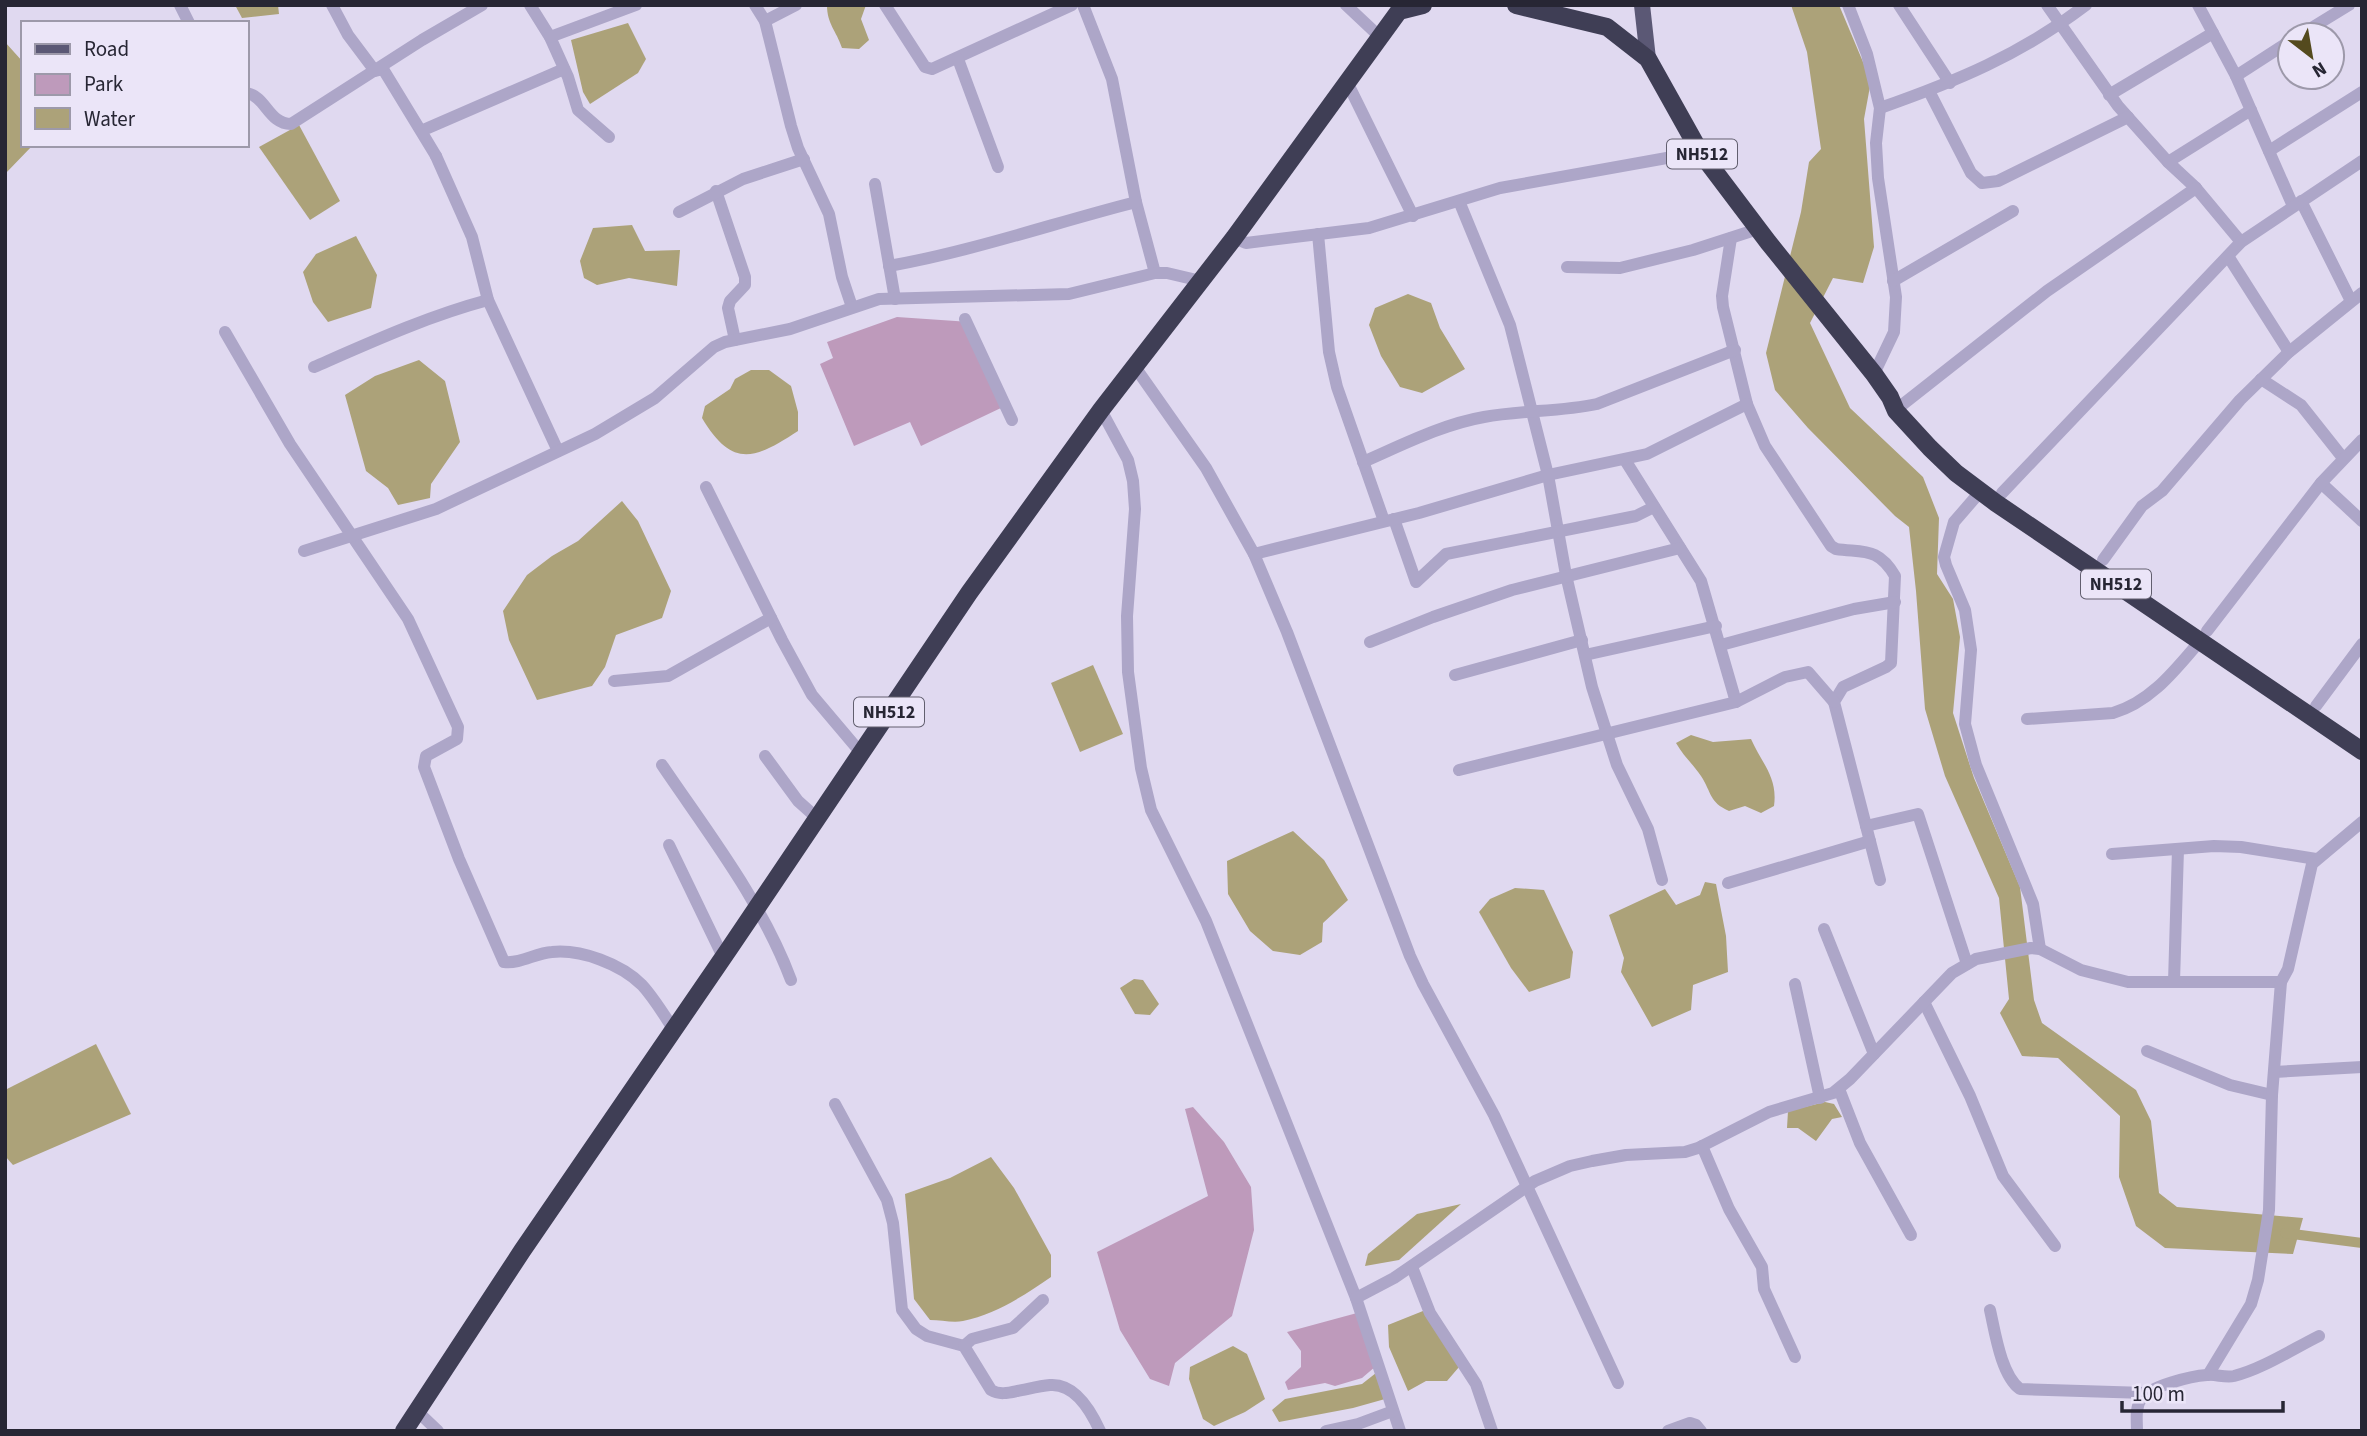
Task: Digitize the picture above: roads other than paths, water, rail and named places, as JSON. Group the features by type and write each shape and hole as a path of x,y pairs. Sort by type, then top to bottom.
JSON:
{"highway":[{"name":"NH512","path":"404,1431 522,1251 757,909 969,593 1101,410 1234,238 1401,8 1423,5"},
{"name":"NH512","path":"1516,5 1607,27 1647,60 1700,152 1839,332 1896,401 1964,464 2103,561 2362,751"},
{"name":"NH512","path":"1896,401 1896,411 1930,448 1980,492 2362,737"}],"main road":[{"name":"NH512","path":"1642,5 1647,60"}],"street":[{"path":"180,5 188,21"},
{"path":"332,5 348,35 375,71"},
{"path":"248,93 256,96 277,121 290,124 482,5"},
{"path":"550,37 636,5"},
{"path":"755,5 765,21 791,126 829,214 842,277 852,307"},
{"path":"765,21 796,5"},
{"path":"885,5 925,67 932,69 1072,5"},
{"path":"1083,5 1112,79 1136,202 1156,273"},
{"path":"1346,5 1380,37"},
{"path":"1899,5 1950,83"},
{"path":"2047,5 2109,94 2168,162 2196,188 2241,242"},
{"path":"1881,108 1950,83 2003,59 2060,25 2086,5"},
{"path":"2103,561 2142,506 2162,491 2239,400 2289,352 2356,297 2297,203 2269,151 2236,76 2199,5"},
{"path":"2323,21 2349,5"},
{"path":"1852,7 1881,108 1876,143 1878,178 1897,314 1894,332 1874,374"},
{"path":"535,9 564,69 578,110 609,137"},
{"path":"2109,94 2213,33"},
{"path":"2236,76 2276,50"},
{"path":"958,59 998,167"},
{"path":"375,71 383,69 436,156"},
{"path":"558,451 488,300 472,237 436,156 421,131 564,69"},
{"path":"1347,82 1413,216"},
{"path":"1930,91 1971,173 1982,183 1998,181 2128,117"},
{"path":"2269,151 2362,92"},
{"path":"2168,162 2251,110"},
{"path":"1234,238 1246,243 1369,228 1500,188 1700,152"},
{"path":"679,212 743,179 803,159"},
{"path":"2002,493 2241,242 2362,161"},
{"path":"875,184 895,299"},
{"path":"1896,401 2047,291 2196,188"},
{"path":"716,191 745,277 745,285 730,301 728,308 735,340"},
{"path":"1459,201 1510,325 1548,475 1566,575 1592,687 1617,765 1648,829 1662,880"},
{"path":"889,266 945,256 1060,221 1136,202"},
{"path":"1893,281 2013,212"},
{"path":"1318,234 1329,352 1337,387 1363,462 1416,582 1446,554 1636,516 1654,507"},
{"path":"1567,267 1620,268 1731,237 1763,235"},
{"path":"1731,237 1722,296 1723,307 1747,404 1765,446 1831,546 1844,550 1866,551 1878,556 1895,576 1891,663 1843,687 1834,702"},
{"path":"2228,256 2289,352"},
{"path":"304,551 436,509 595,434 655,398 714,347 735,340 790,329 879,299 1069,294 1156,273 1201,281"},
{"path":"314,368 437,315 488,300"},
{"path":"965,319 1012,420"},
{"path":"225,332 290,444 408,619 457,727 457,739 426,756 423,762 431,790 504,962 519,962 541,953 556,951 590,955 629,975 643,986 674,1030"},
{"path":"1363,462 1423,436 1468,421 1597,404 1735,350"},
{"path":"1135,367 1206,468 1254,554 1287,632 1410,956 1494,1115 1618,1383"},
{"path":"2261,379 2301,405 2343,458"},
{"path":"1254,554 1389,520 1548,475 1647,454 1747,404"},
{"path":"1101,410 1129,460 1133,481 1135,509 1127,616 1128,671 1141,768 1151,810 1206,921 1356,1298 1399,1431"},
{"path":"2027,719 2125,710 2160,685 2204,636 2321,483 2362,440"},
{"path":"1625,460 1701,581 1736,702"},
{"path":"2321,483 2362,521"},
{"path":"705,487 813,695 861,753"},
{"path":"1980,492 1954,522 1944,557 1965,610 1969,639 1971,661 1965,724 1976,765 2033,904 2036,948"},
{"path":"1370,642 1512,590 1680,548"},
{"path":"1721,645 1854,609 1895,602"},
{"path":"614,681 668,676 771,618"},
{"path":"1585,655 1716,626"},
{"path":"1455,675 1582,640"},
{"path":"2316,706 2362,644"},
{"path":"1459,769 1736,702 1785,677 1808,672 1834,702 1880,880"},
{"path":"765,756 798,801 817,818"},
{"path":"662,765 757,909 782,954 791,980"},
{"path":"1866,825 1918,814 1971,962"},
{"path":"2208,1375 2251,1304 2258,1280 2269,1210 2272,1095 2281,982 2288,969 2312,864 2362,822"},
{"path":"1728,883 1870,841"},
{"path":"669,845 723,957"},
{"path":"2112,854 2241,847 2316,859"},
{"path":"2174,982 2178,849"},
{"path":"1824,929 1874,1054"},
{"path":"1356,1298 1379,1288 1412,1267 1527,1187 1570,1166 1626,1155 1685,1152 1769,1112 1820,1098 1839,1089 1952,973 1971,962 2036,948 2068,965 2113,980 2281,982"},
{"path":"1794,984 1820,1098"},
{"path":"1924,1002 1970,1096 2003,1176 2055,1246"},
{"path":"2147,1051 2230,1085 2272,1095"},
{"path":"2274,1072 2362,1067"},
{"path":"1839,1089 1860,1143 1911,1235"},
{"path":"835,1104 887,1200 893,1223 900,1298 907,1320 927,1336 964,1346 995,1393 1004,1394 1057,1385 1074,1393 1084,1402 1100,1431"},
{"path":"1702,1146 1729,1209 1762,1267 1764,1289 1795,1357"},
{"path":"1412,1267 1430,1313 1476,1384 1492,1431"},
{"path":"964,1346 972,1339 1013,1328 1043,1300"},
{"path":"1990,1310 2007,1370 2014,1385 2020,1390 2146,1393 2165,1385 2208,1375 2225,1377 2249,1371 2319,1336"},
{"path":"2137,1431 2137,1412 2146,1393"},
{"path":"417,1411 438,1431"},
{"path":"1326,1431 1393,1411"},
{"path":"1668,1431 1690,1423 1701,1431"}],"water":[{"path":"235,5 278,5 279,14 242,18"},
{"path":"827,5 866,5 861,19 869,40 859,49 842,48 830,22"},
{"path":"1791,5 1839,5 1871,81 1864,119 1874,247 1863,283 1833,278 1810,323 1850,408 1923,477 1939,518 1937,574 1953,599 1960,637 1953,713 1974,778 2020,887 2034,1000 2042,1023 2136,1090 2151,1121 2159,1193 2177,1207 2303,1218 2293,1254 2165,1248 2136,1226 2119,1177 2120,1116 2058,1058 2022,1056 2000,1013 2009,999 1999,898 1945,776 1925,709 1909,527 1808,428 1775,390 1766,353 1801,212 1809,162 1821,149 1807,52"},
{"path":"628,23 646,59 638,73 590,104 583,92 571,40"},
{"path":"5,42 21,60 21,147 31,147 5,174"},
{"path":"299,125 340,201 310,220 259,147"},
{"path":"632,225 645,251 680,250 677,286 629,278 597,285 584,278 580,261 593,228"},
{"path":"356,236 377,275 371,308 328,322 313,302 303,272 316,254"},
{"path":"1408,294 1431,303 1440,328 1465,369 1422,393 1400,387 1381,356 1369,325 1375,308"},
{"path":"419,360 445,381 460,442 431,484 430,498 398,505 388,488 366,471 345,395 375,376"},
{"path":"751,370 769,370 791,386 798,412 798,431 769,448 745,454 734,452 723,445 702,418 705,406 730,389 735,379"},
{"path":"622,501 638,521 671,591 662,618 616,635 605,667 592,686 537,700 509,640 503,611 527,575 578,541"},
{"path":"1093,665 1123,734 1080,752 1051,683"},
{"path":"1691,735 1713,742 1751,739 1774,787 1774,806 1761,813 1745,806 1729,811 1718,804 1676,743"},
{"path":"1293,831 1324,860 1348,900 1323,923 1322,942 1300,955 1273,951 1250,931 1228,894 1227,861"},
{"path":"1705,882 1716,884 1726,936 1728,972 1693,985 1691,1010 1652,1027 1621,972 1624,958 1609,915 1665,889 1676,905 1700,895"},
{"path":"1515,888 1544,890 1573,952 1570,978 1529,992 1511,968 1479,912 1490,899"},
{"path":"1134,979 1143,980 1159,1004 1150,1015 1135,1014 1120,988"},
{"path":"96,1044 131,1114 13,1165 5,1156 5,1090"},
{"path":"1825,1102 1834,1104 1842,1117 1832,1119 1816,1141 1798,1128 1787,1128 1788,1111"},
{"path":"991,1157 1014,1188 1051,1255 1051,1277 987,1314 959,1322 930,1320 914,1299 905,1194 950,1178"},
{"path":"1461,1204 1399,1260 1365,1266 1368,1254 1417,1214"},
{"path":"1423,1311 1459,1367 1447,1381 1426,1381 1408,1391 1389,1347 1388,1325"},
{"path":"1233,1346 1247,1354 1265,1399 1245,1412 1214,1426 1203,1419 1189,1379 1190,1367"},
{"path":"1376,1373 1385,1399 1279,1422 1272,1410 1285,1399 1362,1384"}],"waterway":[{"path":"2285,1233 2362,1243"}]}
